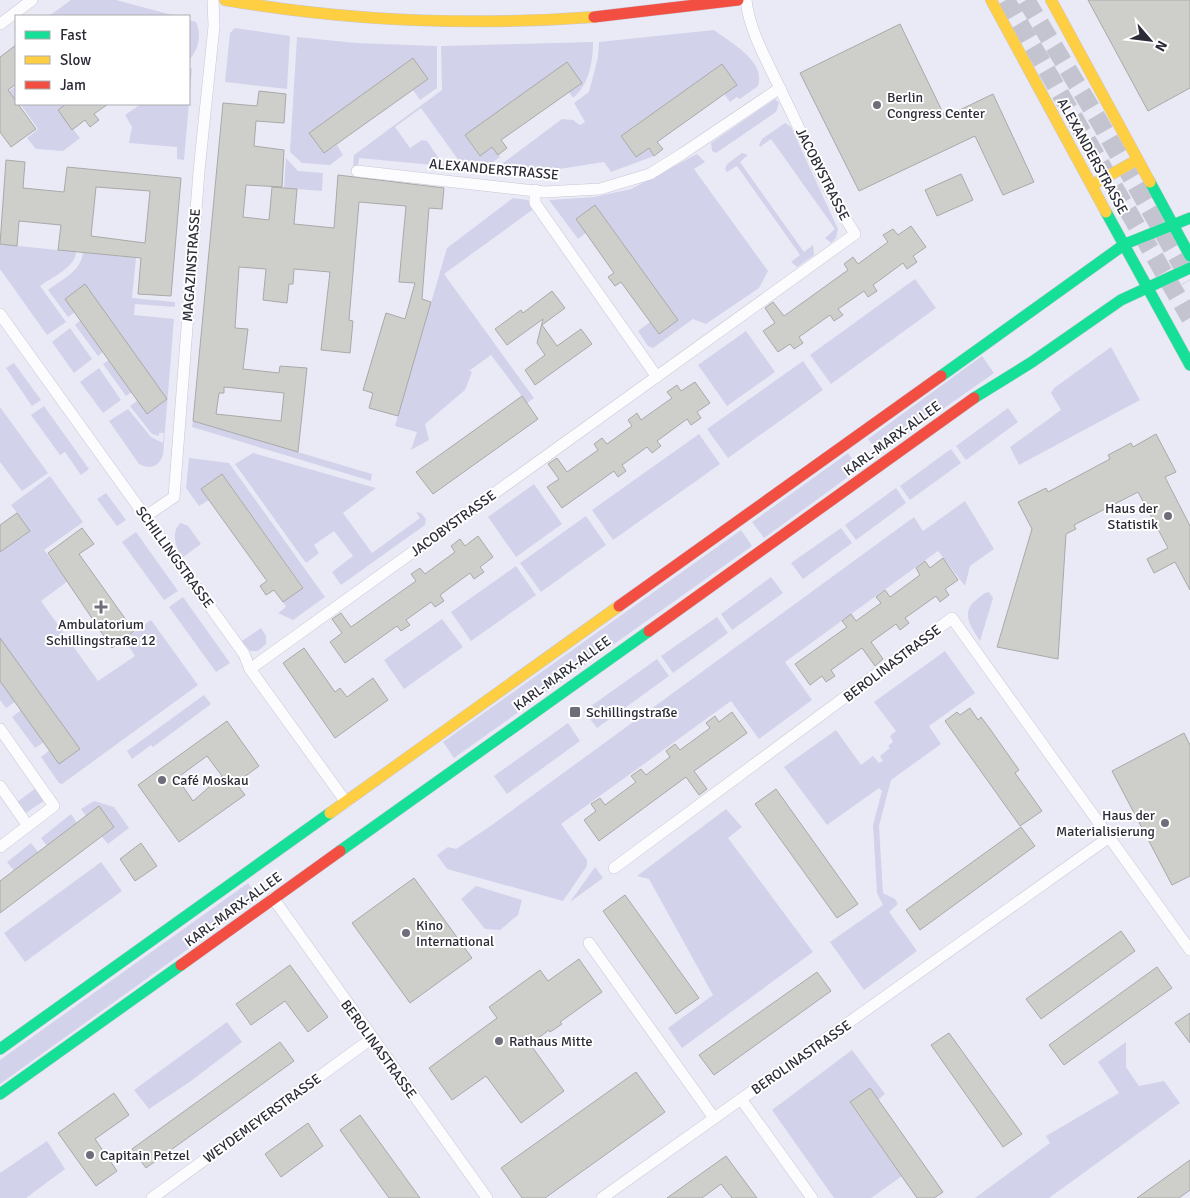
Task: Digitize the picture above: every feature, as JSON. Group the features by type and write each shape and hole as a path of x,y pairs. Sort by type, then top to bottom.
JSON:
{"main road":[{"path":"225,0 310,12 471,20 535,20 606,16 738,0"},
{"name":"ALEXANDERSTRASSE","path":"992,0 1190,365"},
{"path":"1051,0 1190,256"},
{"path":"1092,185 1137,160"},
{"path":"1173,225 1190,218"},
{"name":"KARL-MARX-ALLEE","path":"0,1049 1125,244 1173,225"},
{"path":"1148,286 1190,268"},
{"name":"KARL-MARX-ALLEE","path":"0,1094 973,399 1032,362 1113,304 1148,286"}],"street":[{"path":"0,24 32,0"},
{"name":"MAGAZINSTRASSE","path":"146,516 174,498 198,171 214,26 213,0"},
{"name":"JACOBYSTRASSE","path":"250,669 855,234 840,210 749,22 746,0"},
{"name":"ALEXANDERSTRASSE","path":"357,171 535,190 600,189 650,174 780,88"},
{"path":"535,190 535,203 657,376"},
{"name":"SCHILLINGSTRASSE","path":"0,314 244,654 250,669 346,802"},
{"name":"BEROLINASTRASSE","path":"614,868 952,618 1190,950"},
{"path":"0,728 54,806 0,847"},
{"path":"2,790 28,826"},
{"name":"BEROLINASTRASSE","path":"602,1198 1108,838"},
{"name":"BEROLINASTRASSE","path":"272,898 487,1198"},
{"path":"589,943 714,1118"},
{"name":"WEYDEMEYERSTRASSE","path":"152,1198 372,1039"},
{"path":"741,1099 812,1198"}],"shaded area":[{"path":"71,0 116,0 172,15 50,15"},
{"path":"190,20 196,22 199,32 197,47 190,59"},
{"path":"235,28 290,36 287,89 225,82 230,33"},
{"path":"714,30 738,47 752,61 759,77 758,86 740,99 737,97 730,102 724,94 737,85 722,64 621,136 649,148 654,156 611,172 604,162 559,169 499,166 562,119 573,120 580,125 585,122 574,103 589,92 598,57 599,42"},
{"path":"297,37 356,43 437,46 437,88 420,100 413,90 428,79 413,58 310,133 324,153 337,145 343,155 330,165 302,163 290,152"},
{"path":"593,42 589,73 583,87 573,98 569,92 465,135 479,156 492,147 500,157 489,165 459,161 421,108 395,127 410,148 422,140 427,141 444,166 359,158 358,167 353,167 354,155 442,90 441,46"},
{"path":"192,68 190,91 190,69"},
{"path":"15,87 15,105 21,105 14,109 4,95"},
{"path":"775,99 779,103 776,112 716,153 712,151 711,143"},
{"path":"21,105 65,105 58,110 80,138 63,151 36,149 27,138 38,129"},
{"path":"140,105 189,105 184,160 177,159 177,147 129,143 132,127 125,115"},
{"path":"785,123 791,127 838,229 836,238 831,243 825,238 835,229 771,139 760,147 759,145 762,139"},
{"path":"742,153 748,155 740,162 804,252 813,245 814,255 797,267 791,262 800,255 737,166 727,172 725,169 727,164"},
{"path":"697,154 705,162 694,169 768,271 759,288 706,324 693,319 653,348 648,346 638,331 650,322 659,334 678,320 595,205 576,219 586,233 578,239 549,200 594,197 631,189"},
{"path":"286,158 298,171 323,173 322,191 284,188"},
{"path":"513,198 528,200 535,208 444,274 534,398 527,403 491,355 469,371 472,372 465,390 425,424 429,440 411,450 417,432 395,426 447,248"},
{"path":"0,244 76,252 72,263 40,286 66,322 47,335 0,269"},
{"path":"83,252 136,258 132,298 175,302 175,307 135,304 134,315 174,319 163,455 157,465 147,467 139,464 109,421 128,409 151,437 163,443 164,433 159,433 159,436 152,434 130,406 138,400 147,413 167,399 85,285 75,312 68,317 48,290 75,270 79,265"},
{"path":"915,279 936,308 831,384 810,355"},
{"path":"81,320 103,352 98,356 75,325"},
{"path":"70,328 92,359 74,373 52,342"},
{"path":"746,331 775,372 727,406 698,365"},
{"path":"1111,347 1140,400 1019,465 1010,447 1061,410 1051,393 1054,388"},
{"path":"982,356 994,373 879,454 868,439"},
{"path":"109,360 132,392 126,396 103,364"},
{"path":"803,361 823,390 728,458 707,429"},
{"path":"14,363 41,400 32,406 6,368"},
{"path":"99,368 121,400 103,413 80,382"},
{"path":"44,406 89,469 81,475 65,452 60,455 31,415"},
{"path":"0,407 48,473 22,491 0,462"},
{"path":"1008,408 1018,422 966,460 956,446"},
{"path":"193,421 372,474 371,481 192,427"},
{"path":"699,434 720,464 613,540 592,510"},
{"path":"951,449 961,463 910,500 900,486"},
{"path":"253,453 376,488 343,513 372,553 420,518 416,512 421,513 426,519 425,525 341,585 332,572 353,556 334,531 314,545 319,553 306,563 235,464"},
{"path":"848,453 859,469 764,538 752,522"},
{"path":"189,458 229,463 325,597 293,620 278,613 286,607 283,602 303,587 222,474 201,489 209,500 199,506 186,488"},
{"path":"50,476 83,522 44,550 68,581 41,601 98,681 135,656 124,639 151,620 198,685 62,784 59,783 41,757 50,750 0,638 0,552 30,531 11,505"},
{"path":"534,484 562,524 516,557 488,517"},
{"path":"896,488 906,503 856,540 845,525"},
{"path":"106,493 126,520 117,526 97,499"},
{"path":"965,501 994,549 970,566 965,586 938,551 785,662 812,700 759,739 731,701 561,824 587,860 587,866 563,901 447,869 437,855 448,847 456,849 492,825 914,517 923,531"},
{"path":"586,516 606,545 541,592 520,563"},
{"path":"181,523 188,526 201,544 182,558 175,540 176,530"},
{"path":"841,528 852,543 803,579 791,563"},
{"path":"741,530 752,546 454,758 443,742"},
{"path":"136,532 178,591 164,600 122,542"},
{"path":"516,566 536,595 471,641 451,612"},
{"path":"771,577 783,593 732,630 721,614"},
{"path":"989,592 993,598 980,641 969,621 968,610 983,594"},
{"path":"183,597 230,663 216,672 169,607"},
{"path":"717,617 728,633 673,673 661,656"},
{"path":"442,619 463,647 404,689 384,660"},
{"path":"261,628 266,636 266,644 258,651 250,651 242,641"},
{"path":"945,651 975,693 929,726 941,744 891,780 879,826 883,893 895,899 898,904 889,912 917,951 864,990 830,942 883,905 877,893 873,825 882,791 879,788 827,825 784,767 836,730 861,765 873,756 879,763 883,761 880,756 890,748 888,746 893,742 890,736 896,731 874,702"},
{"path":"657,659 669,676 597,728 584,711"},
{"path":"0,681 15,702 6,708 0,700"},
{"path":"204,695 211,704 153,747 151,745 132,759 127,751"},
{"path":"21,710 44,742 35,748 12,717"},
{"path":"568,723 580,741 507,794 494,776"},
{"path":"36,788 45,800 26,813 17,802"},
{"path":"94,801 114,807 129,828 108,844 101,836 114,827 99,807 86,816 81,809"},
{"path":"726,809 742,827 728,838 813,952 682,1048 668,1028 713,995 649,879 637,876"},
{"path":"71,814 77,823 47,846 41,838"},
{"path":"31,843 38,852 14,871 7,862"},
{"path":"101,862 122,891 25,962 4,933"},
{"path":"595,867 603,878 570,902"},
{"path":"248,883 259,898 0,1084 0,1060"},
{"path":"476,886 522,900 518,915 500,930 485,929 461,899"},
{"path":"227,1022 242,1042 191,1081 149,1109 134,1090"},
{"path":"1126,1042 1126,1067 1139,1086 1164,1081 1180,1103 1049,1198 975,1198 1050,1143 1046,1136 1119,1093 1098,1062"},
{"path":"852,1050 885,1094 878,1100 850,1103 902,1176 871,1198 834,1198 772,1110"},
{"path":"47,1141 65,1169 26,1198 0,1198 0,1173"}],"building":[{"path":"1088,0 1190,0 1190,88 1148,111"},
{"name":"Berlin Congress Center","path":"900,24 945,117 993,94 1034,182 1003,195 975,136 859,191 800,73"},
{"path":"15,46 15,85 8,90 15,100 15,105 19,105 36,129 11,147 0,132 0,57"},
{"path":"413,58 428,79 324,153 309,133"},
{"path":"567,62 582,83 501,140 507,148 498,155 492,147 480,156 465,135"},
{"path":"722,64 737,85 657,142 663,149 654,156 649,148 636,157 621,136"},
{"path":"259,91 286,94 284,123 256,121 254,146 284,150 282,187 246,185 243,217 269,220 272,187 297,189 294,224 334,228 338,175 444,188 442,209 429,208 422,299 431,302 398,416 369,408 373,393 363,390 386,313 405,319 415,283 399,282 406,206 359,202 349,320 353,321 350,353 321,350 330,272 294,269 293,284 289,284 287,303 263,300 266,269 239,267 235,328 248,329 243,369 279,373 280,366 307,368 298,452 193,421 223,103 257,106","holes":["224,387 284,393 281,421 216,414 219,393 224,393"]},
{"path":"65,105 107,105 94,114 99,120 90,127 85,120 72,130 58,110"},
{"path":"6,160 25,162 23,188 64,192 67,167 181,178 171,296 138,294 141,258 58,250 61,225 19,221 17,246 0,244","holes":["96,187 150,191 145,243 91,236"]},
{"path":"961,174 973,200 937,216 925,190"},
{"path":"595,205 678,320 659,334 621,282 615,286 608,277 614,273 576,219"},
{"path":"911,226 926,247 913,256 917,262 907,269 903,263 873,285 877,291 868,297 864,291 838,309 843,315 834,321 830,315 799,337 803,343 794,349 790,344 778,352 763,331 775,323 765,308 773,302 784,316 848,270 844,264 853,257 858,264 888,242 883,235 893,229 898,235"},
{"path":"85,284 167,399 147,414 65,299"},
{"path":"552,291 565,308 542,325 557,346 581,329 592,344 535,385 525,370 545,355 537,343 543,319 507,345 495,329 521,310 523,313"},
{"path":"695,382 710,403 697,412 701,418 691,425 687,419 657,441 661,446 652,453 647,447 622,465 626,471 618,477 614,471 562,508 547,487 559,479 548,464 557,458 567,472 598,450 594,444 602,438 607,444 632,426 628,420 637,413 641,420 672,398 667,392 677,385 681,391"},
{"path":"522,396 538,419 433,494 416,472"},
{"path":"1156,434 1176,472 1165,477 1190,526 1190,590 1175,562 1154,573 1147,559 1168,548 1138,492 1074,525 1076,529 1066,534 1058,659 997,647 1032,529 1018,502 1046,488 1048,492 1110,459 1108,455 1131,443 1133,447"},
{"path":"222,474 303,588 283,602 274,590 266,595 260,586 267,581 201,489"},
{"path":"17,513 30,531 0,552 0,525"},
{"name":"Ambulatorium Schillingstraße 12","path":"82,528 94,544 79,554 134,631 112,648 48,553"},
{"path":"478,536 493,557 480,567 484,572 474,579 470,573 440,595 444,601 435,607 431,602 406,620 410,625 401,631 397,626 345,663 330,642 342,633 332,619 341,613 351,627 416,581 411,574 420,568 425,574 455,552 451,546 460,539 465,546"},
{"path":"943,558 958,580 945,589 949,595 940,602 936,596 905,618 909,623 900,630 896,624 871,642 883,659 875,666 862,648 831,670 835,676 826,682 822,676 810,685 795,664 847,627 842,621 851,614 856,621 881,603 876,597 885,590 890,597 920,575 916,568 925,561 930,568"},
{"path":"0,638 80,749 59,764 0,681"},
{"path":"304,648 335,692 340,688 347,697 373,678 388,700 335,738 283,663"},
{"path":"970,708 978,720 981,717 1019,770 1015,773 1042,811 1020,826 945,721 957,712 960,715"},
{"path":"732,712 747,733 694,771 707,789 699,795 686,777 599,841 584,820 596,811 591,804 600,798 605,805 636,782 631,776 641,769 646,775 670,757 666,751 675,744 680,750 710,728 706,723 715,716 719,722"},
{"name":"Café Moskau","path":"227,721 259,766 236,783 245,795 179,842 138,785","holes":["207,756 222,776 193,801 177,778"]},
{"name":"Haus der Materialisierung","path":"1184,733 1190,745 1190,876 1172,885 1112,771"},
{"path":"776,789 858,904 837,918 755,804"},
{"path":"99,806 114,827 0,913 0,881"},
{"path":"1021,827 1035,846 920,930 906,910"},
{"path":"141,843 157,866 135,881 120,859"},
{"name":"Kino International","path":"414,878 472,958 410,1003 352,923"},
{"path":"625,895 699,998 676,1014 603,911"},
{"path":"1121,931 1135,951 1041,1019 1026,999"},
{"name":"Rathaus Mitte","path":"579,959 602,992 560,1022 562,1024 550,1032 549,1030 530,1044 564,1091 521,1123 486,1076 452,1100 429,1068 497,1018 489,1007 540,970 548,981"},
{"path":"290,965 328,1017 308,1032 285,1001 251,1025 236,1004"},
{"path":"1157,967 1172,988 1064,1065 1049,1045"},
{"path":"817,972 831,991 714,1075 699,1055"},
{"path":"1190,1013 1190,1043 1175,1023"},
{"path":"949,1033 1022,1134 1003,1147 931,1045"},
{"path":"280,1042 294,1061 146,1168 132,1149"},
{"path":"636,1072 665,1112 545,1198 522,1198 501,1168"},
{"path":"870,1088 943,1192 934,1198 917,1198 850,1102"},
{"name":"Capitain Petzel","path":"114,1093 129,1115 95,1139 117,1171 96,1186 58,1133"},
{"path":"360,1115 420,1198 389,1198 340,1130"},
{"path":"308,1123 323,1146 281,1177 265,1154"},
{"path":"726,1156 757,1198 732,1198 721,1184 702,1198 667,1198"},
{"path":"1190,1160 1190,1190 1179,1198 1137,1198"}],"tunnel":[{"path":"1006,0 1190,318"},
{"path":"1026,0 1099,121 1190,280"}],"traffic: fast":[{"path":"1150,182 1190,256"},
{"path":"1106,212 1190,365"},
{"path":"941,376 1125,244 1190,218"},
{"path":"974,398 1032,362 1121,300 1190,268"},
{"path":"340,851 649,631"},
{"path":"0,1049 330,813"},
{"path":"0,1094 181,965"}],"traffic: slow":[{"path":"225,0 317,13 409,20 502,21 594,17"},
{"path":"991,0 1106,212"},
{"path":"1051,0 1150,182"},
{"path":"1092,185 1137,160"},
{"path":"330,813 619,606"}],"traffic: jam":[{"path":"594,17 738,0"},
{"path":"619,606 941,376"},
{"path":"649,631 974,398"},
{"path":"181,965 340,851"}],"place":[{"name":"Berlin Congress Center","path":"877,105"},
{"name":"Haus der Statistik","path":"1168,516"},
{"name":"Ambulatorium Schillingstraße 12","path":"101,607"},
{"name":"Schillingstraße","path":"575,712"},
{"name":"Café Moskau","path":"162,780"},
{"name":"Haus der Materialisierung","path":"1165,823"},
{"name":"Kino International","path":"406,933"},
{"name":"Rathaus Mitte","path":"499,1041"},
{"name":"Capitain Petzel","path":"90,1155"}]}
